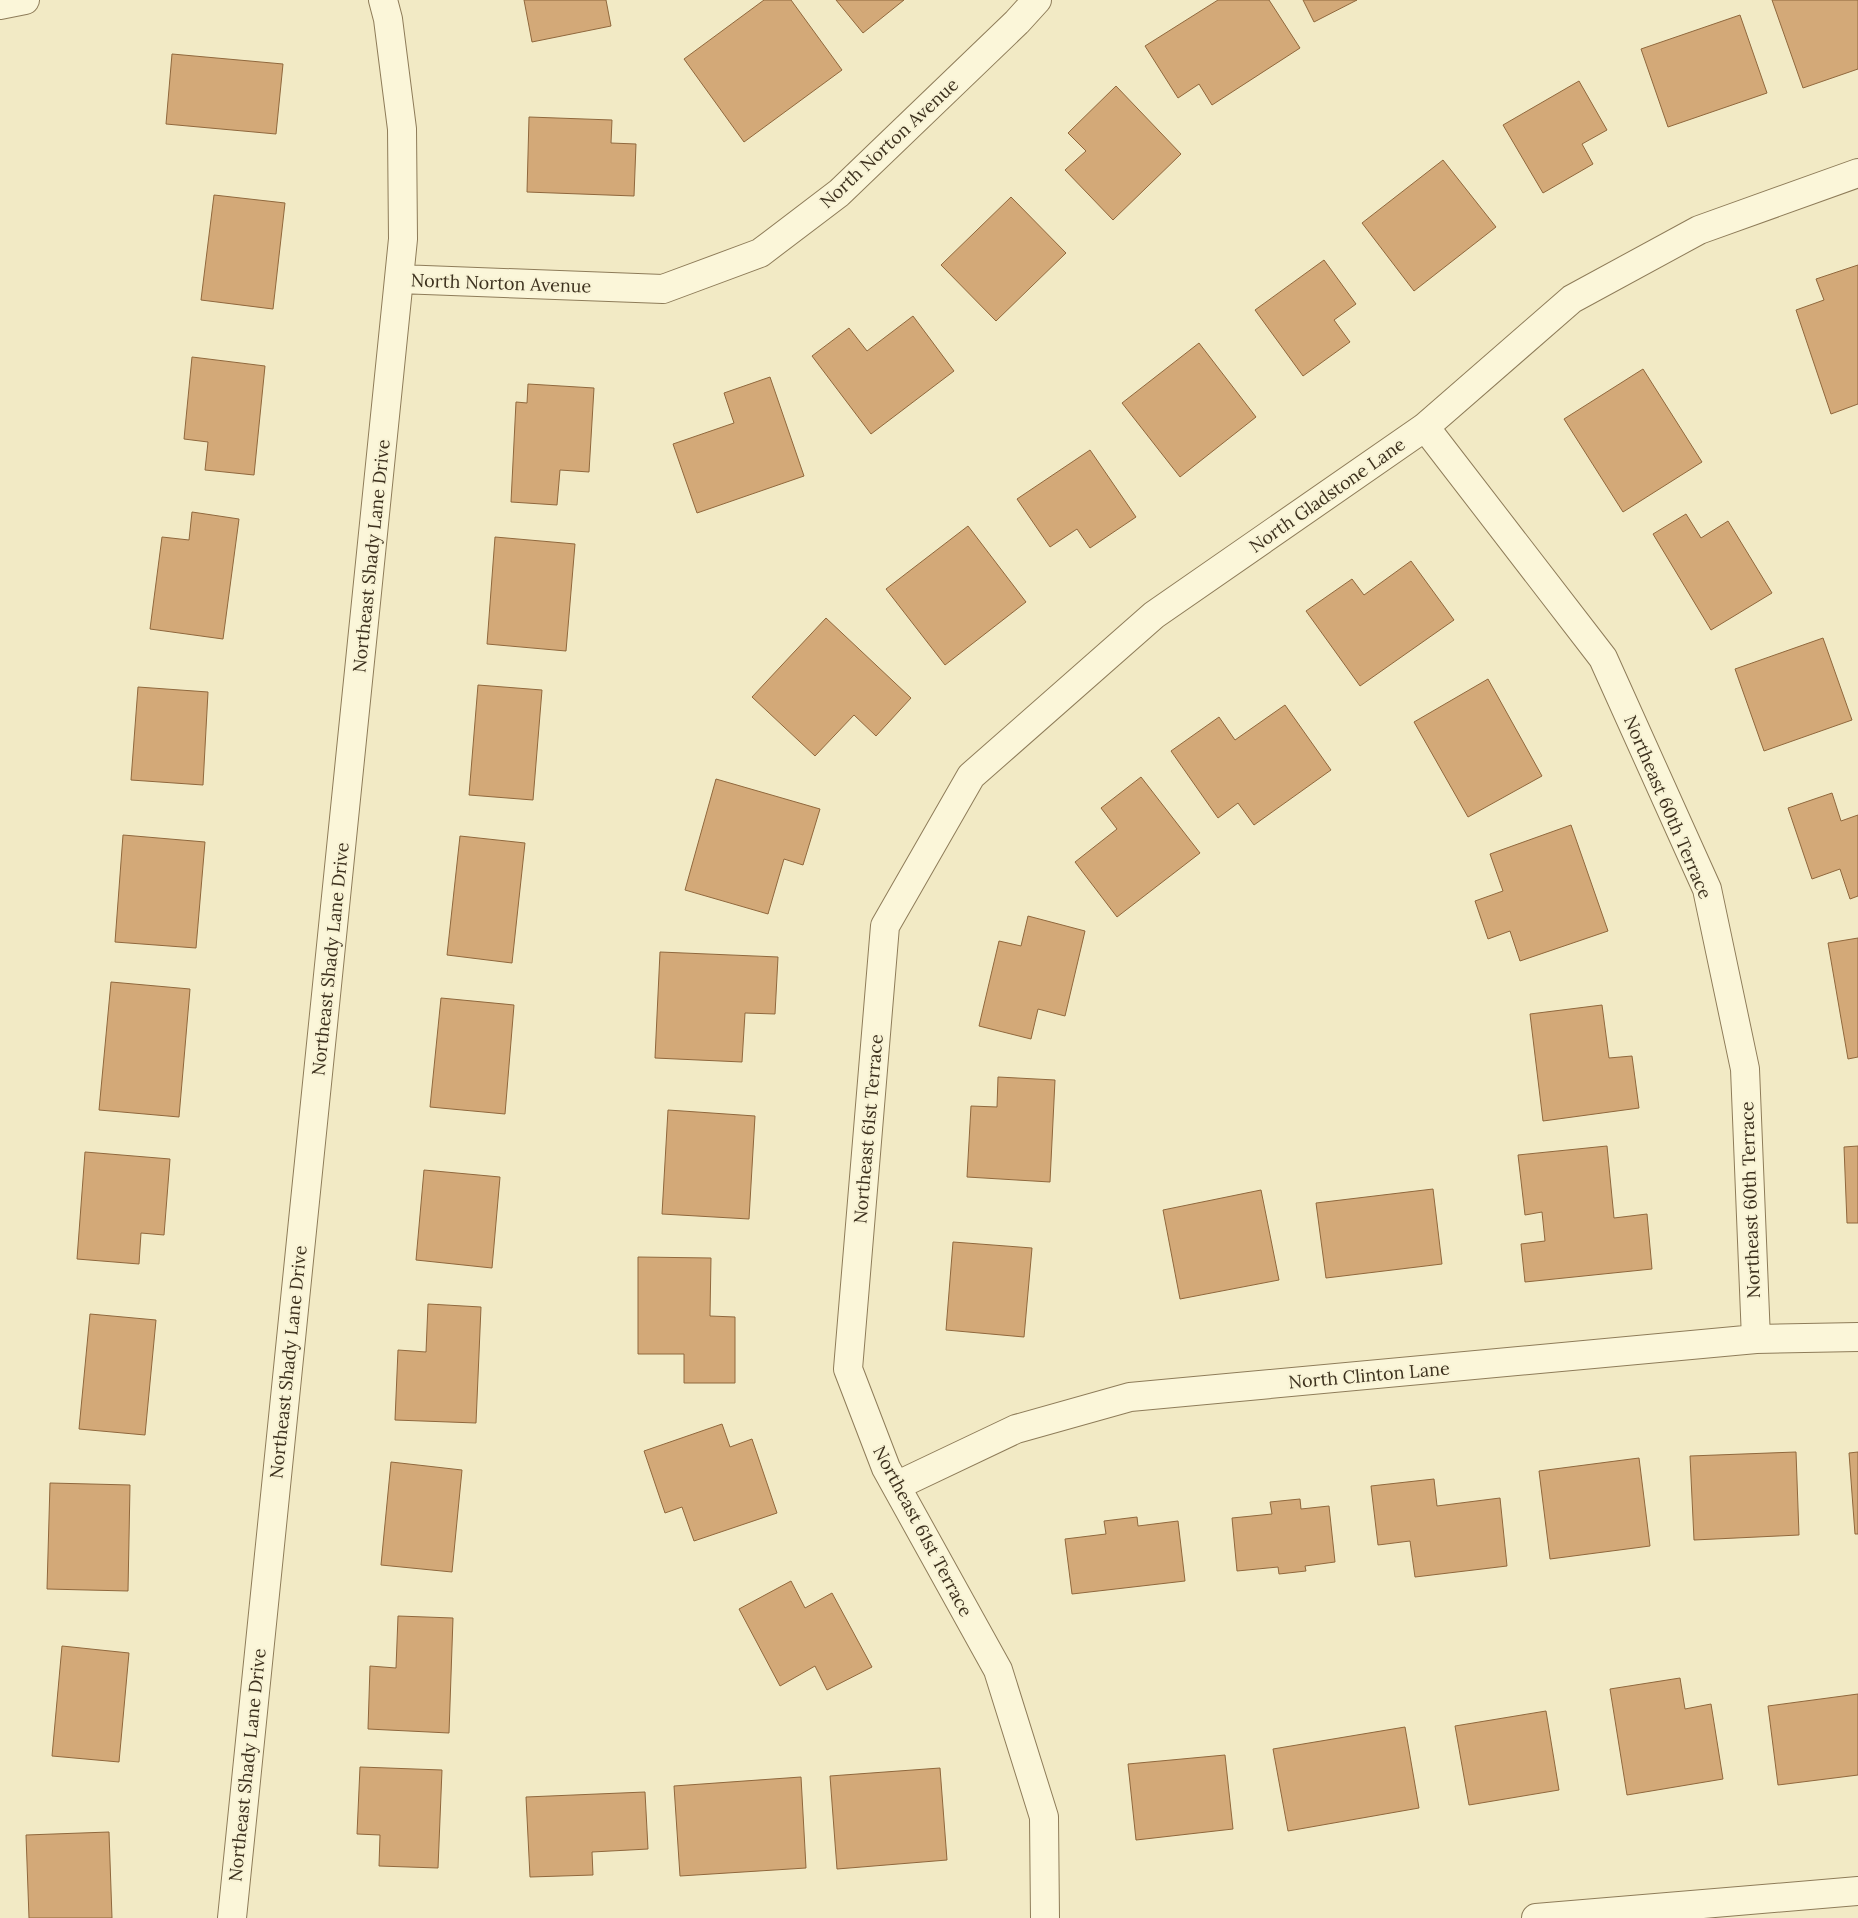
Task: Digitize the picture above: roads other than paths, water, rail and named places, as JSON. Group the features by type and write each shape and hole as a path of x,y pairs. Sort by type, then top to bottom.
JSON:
{"street":[{"path":"0,5 25,0"},
{"name":"Northeast Shady Lane Drive","path":"232,1918 403,240 402,129 388,18 383,0"},
{"name":"North Norton Avenue","path":"399,279 663,289 760,253 839,193 1017,22 1037,0"},
{"name":"North Gladstone Lane","path":"885,926 971,776 1154,615 1426,427 1572,299 1699,230 1858,173"},
{"name":"Northeast 60th Terrace","path":"1426,427 1603,658 1707,890 1745,1069 1756,1339"},
{"name":"Northeast 61st Terrace","path":"885,926 848,1369 886,1468 998,1670 1044,1817 1045,1918"},
{"name":"North Clinton Lane","path":"896,1486 1016,1428 1130,1397 1756,1339 1858,1337"},
{"path":"1536,1918 1858,1891"}]}
